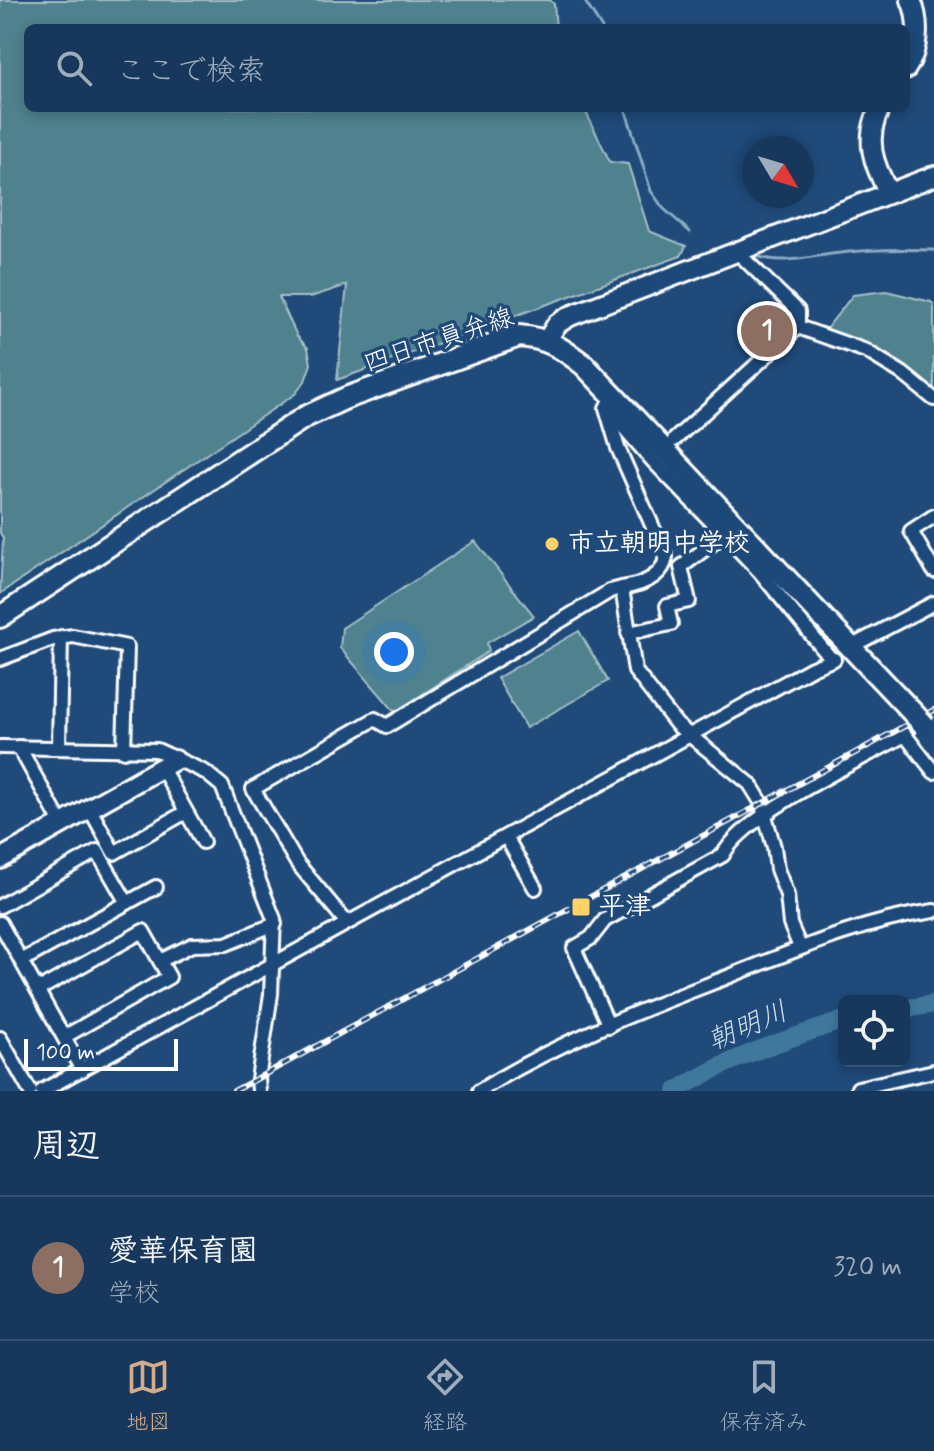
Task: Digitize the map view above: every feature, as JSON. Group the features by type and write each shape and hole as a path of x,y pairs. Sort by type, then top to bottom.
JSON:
{"main road":[{"name":"四日市員弁線","path":"0,617 305,417 346,398 519,336 547,340 562,347 584,365 609,402 924,725"}],"street":[{"path":"910,63 917,39 917,12 911,0"},
{"path":"878,112 872,123 870,149 889,193"},
{"path":"547,340 557,324 570,316 934,176"},
{"path":"674,440 798,327 798,311 736,251"},
{"path":"798,327 866,351 902,373 934,399"},
{"path":"42,1091 812,668 833,660 725,534 653,461 609,402"},
{"path":"347,923 297,863 253,789 375,719 387,726 610,591 639,585 655,576 664,566 666,557 618,448 609,402"},
{"path":"934,516 911,531 934,571"},
{"path":"628,633 671,624 667,606 689,601 681,567 725,534"},
{"path":"622,588 635,671 663,710 750,784 761,802 777,869 787,895 790,924 800,947"},
{"path":"856,644 934,603"},
{"path":"0,659 61,637 73,636 127,647 124,751"},
{"path":"59,748 61,637"},
{"path":"609,1026 574,948 591,938 611,916 723,855 735,836 765,815 905,735 934,772"},
{"path":"0,747 157,750 169,764 186,812 203,842"},
{"path":"19,747 62,825"},
{"path":"0,858 169,764 205,772 222,786 269,901 275,924 271,994 258,1079 259,1091"},
{"path":"90,809 114,853 186,812"},
{"path":"506,837 535,888"},
{"path":"0,906 97,851 127,903"},
{"path":"21,961 156,887"},
{"path":"479,1091 517,1068 609,1026 800,947 872,925 934,911"},
{"path":"0,923 82,1070"},
{"path":"160,961 192,945 226,944 275,924"},
{"path":"38,990 143,931 169,977 64,1037"},
{"path":"0,1038 30,1091"},
{"path":"859,1091 858,1088 934,1071"},
{"path":"66,1078 74,1091"}],"green space":[{"path":"0,0 550,0 554,4 556,24 24,24 24,112 586,112 610,162 628,164 649,231 686,246 681,256 337,380 347,285 311,297 279,297 297,336 308,348 311,364 305,381 295,394 0,594 3,538 0,533"},
{"path":"886,291 934,305 934,398 823,333 853,295"},
{"path":"475,541 534,616 487,643 489,651 395,712 340,648 342,628"},
{"path":"579,631 608,681 526,728 497,678"}],"waterway":[{"path":"584,0 599,24"},
{"path":"626,112 651,191 663,208 690,232"},
{"path":"753,255 786,260 863,251 934,250"},
{"name":"朝明川","path":"910,1008 934,1004"},
{"name":"朝明川","path":"676,1091 737,1059 838,1022"}],"railway":[{"path":"234,1091 934,710"}],"place":[{"name":"愛華保育園","path":"767,331"},
{"name":"市立朝明中学校","path":"552,544"},
{"name":"平津","path":"581,907"}]}
